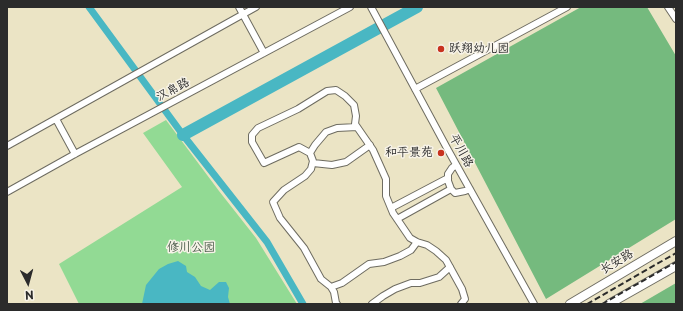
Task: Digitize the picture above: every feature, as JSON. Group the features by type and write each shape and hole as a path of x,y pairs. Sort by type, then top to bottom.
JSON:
{"main road":[{"name":"长安路","path":"570,304 676,241"},
{"path":"609,304 676,266"}],"street":[{"path":"239,7 264,53"},
{"path":"7,146 256,7"},
{"name":"汉帛路","path":"7,192 350,7"},
{"name":"平川路","path":"371,7 456,165 534,304"},
{"path":"415,89 567,7"},
{"path":"668,7 676,19"},
{"path":"337,304 331,287 321,279 304,248 280,218 273,202 284,190 305,176 311,169 313,161 310,153 299,147 264,163 252,142 252,135 258,128 298,109 328,91 336,90 354,105 356,124 370,145 386,179 386,196 397,219 410,238 428,245 446,260 462,289 465,299 461,304"},
{"path":"56,119 76,154"},
{"path":"310,153 326,132 337,128 358,127"},
{"path":"312,163 332,165 346,162 370,145"},
{"path":"456,165 448,174 448,181 451,189 455,192 470,189"},
{"path":"392,208 448,178"},
{"path":"397,219 451,189"},
{"path":"331,287 342,283 369,264 384,262 400,256 411,250 417,242"},
{"path":"372,304 382,296 395,289 411,283 420,283 439,277 450,267"}],"green space":[{"path":"581,7 647,7 676,56 676,219 546,299 436,88"},
{"name":"修川公园","path":"166,120 256,238 297,304 79,304 59,264 182,187 143,133"},
{"path":"676,283 676,304 640,304"}],"water":[{"path":"178,261 186,266 187,272 195,277 201,286 210,290 219,282 226,282 229,288 228,297 230,304 142,304 146,285 159,269"}],"waterway":[{"path":"89,7 183,135 267,242 303,304"},
{"path":"183,135 417,7"}],"railway":[{"path":"587,304 676,253"},
{"path":"602,304 676,262"}],"place":[{"name":"跃翔幼儿园","path":"441,49"},
{"name":"和平景苑","path":"441,153"}]}
